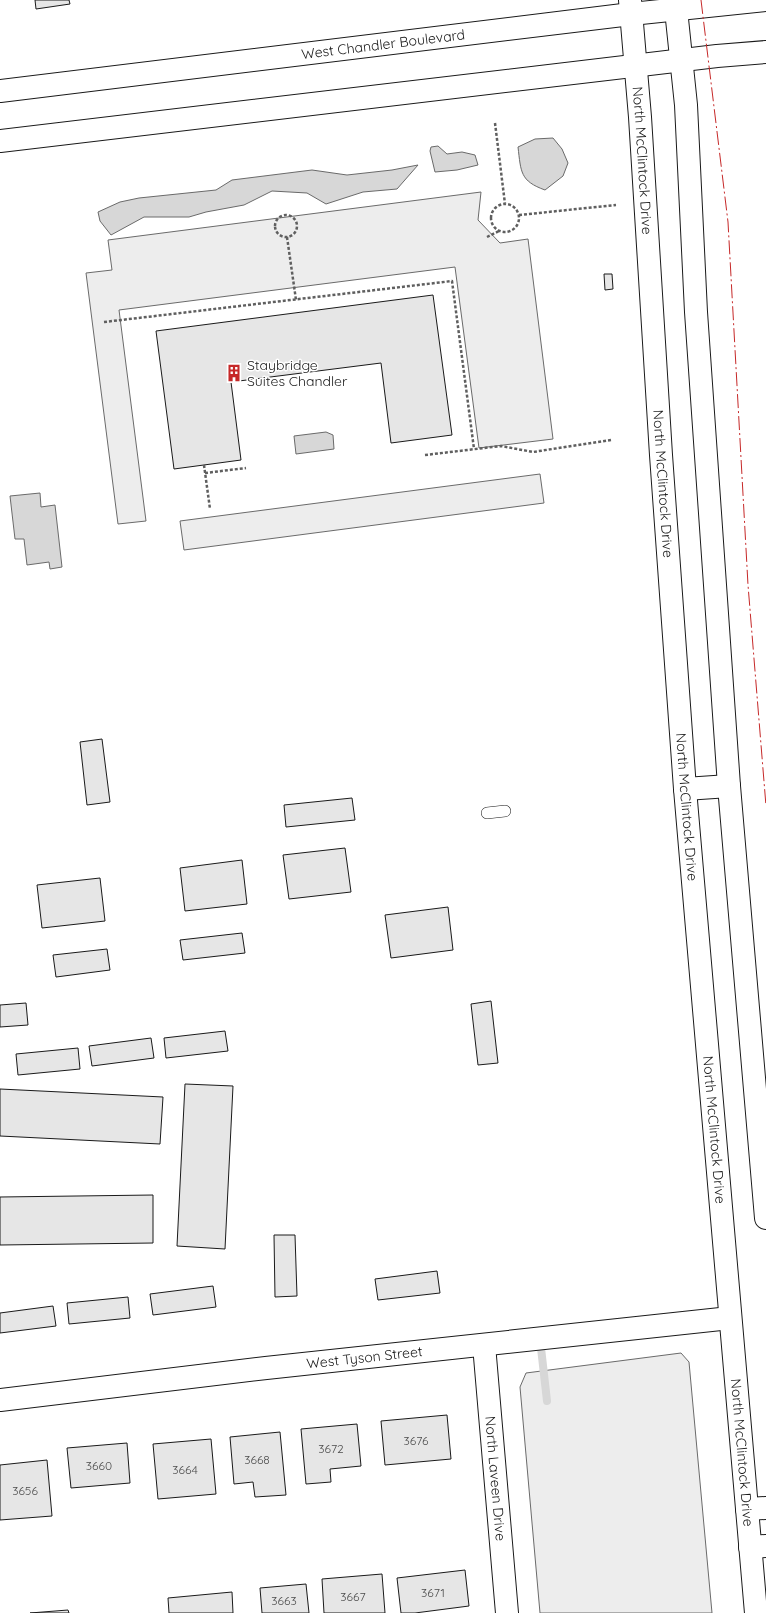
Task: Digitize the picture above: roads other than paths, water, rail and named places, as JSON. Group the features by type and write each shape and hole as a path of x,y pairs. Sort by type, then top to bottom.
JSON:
{"main road":[{"name":"West Chandler Boulevard","path":"0,91 630,7 766,0"},
{"path":"676,5 686,105 696,312 729,786 766,1218"},
{"name":"North McClintock Drive","path":"630,7 640,117 662,471 685,790 730,1318 756,1508 758,1546 756,1613"},
{"path":"0,141 681,60 766,52"},
{"path":"685,790 729,786"},
{"name":"West Tyson Street","path":"0,1400 730,1318"},
{"name":"North Laveen Drive","path":"484,1345 506,1613"}],"lane":[{"path":"487,813 505,811"}],"waterway":[{"path":"540,1339 547,1401"}],"place":[{"name":"Staybridge Suites Chandler","path":"234,373"}]}
